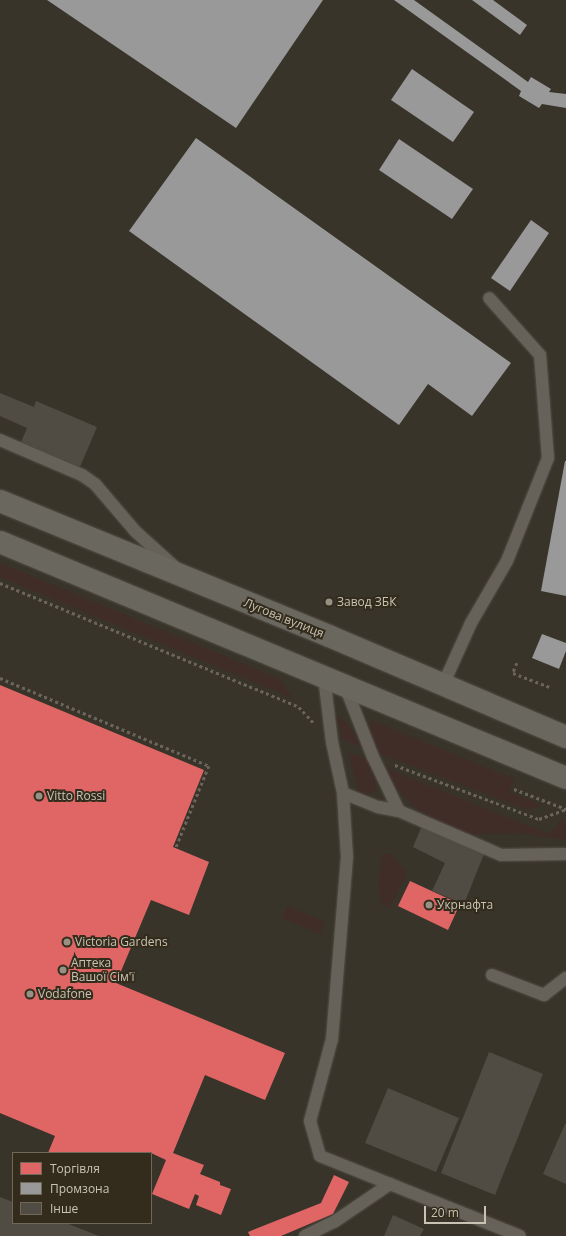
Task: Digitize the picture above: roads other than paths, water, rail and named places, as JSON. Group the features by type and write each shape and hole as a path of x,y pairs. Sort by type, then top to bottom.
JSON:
{"main road":[{"name":"Лугова вулиця","path":"0,501 189,580 329,636 566,737"},
{"path":"0,542 566,778"}],"lane":[{"path":"444,685 471,623 507,561 548,458 540,355 489,298"},
{"path":"0,440 82,475 96,484 135,531 189,580"},
{"path":"324,677 332,742 343,793 347,857 332,1039 310,1121 320,1156 520,1236"},
{"path":"344,685 373,757 399,811"},
{"path":"343,793 378,807 399,811 501,855 566,854"},
{"path":"492,975 544,995 566,978"},
{"path":"305,1236 334,1222 390,1184"}],"place":[{"name":"Завод ЗБК","path":"329,602"},
{"name":"Vitto Rossi","path":"39,796"},
{"name":"Укрнафта","path":"429,905"},
{"name":"Victoria Gardens","path":"67,942"},
{"name":"Аптека Вашої Сім'ї","path":"63,970"},
{"name":"Vodafone","path":"30,994"}]}
